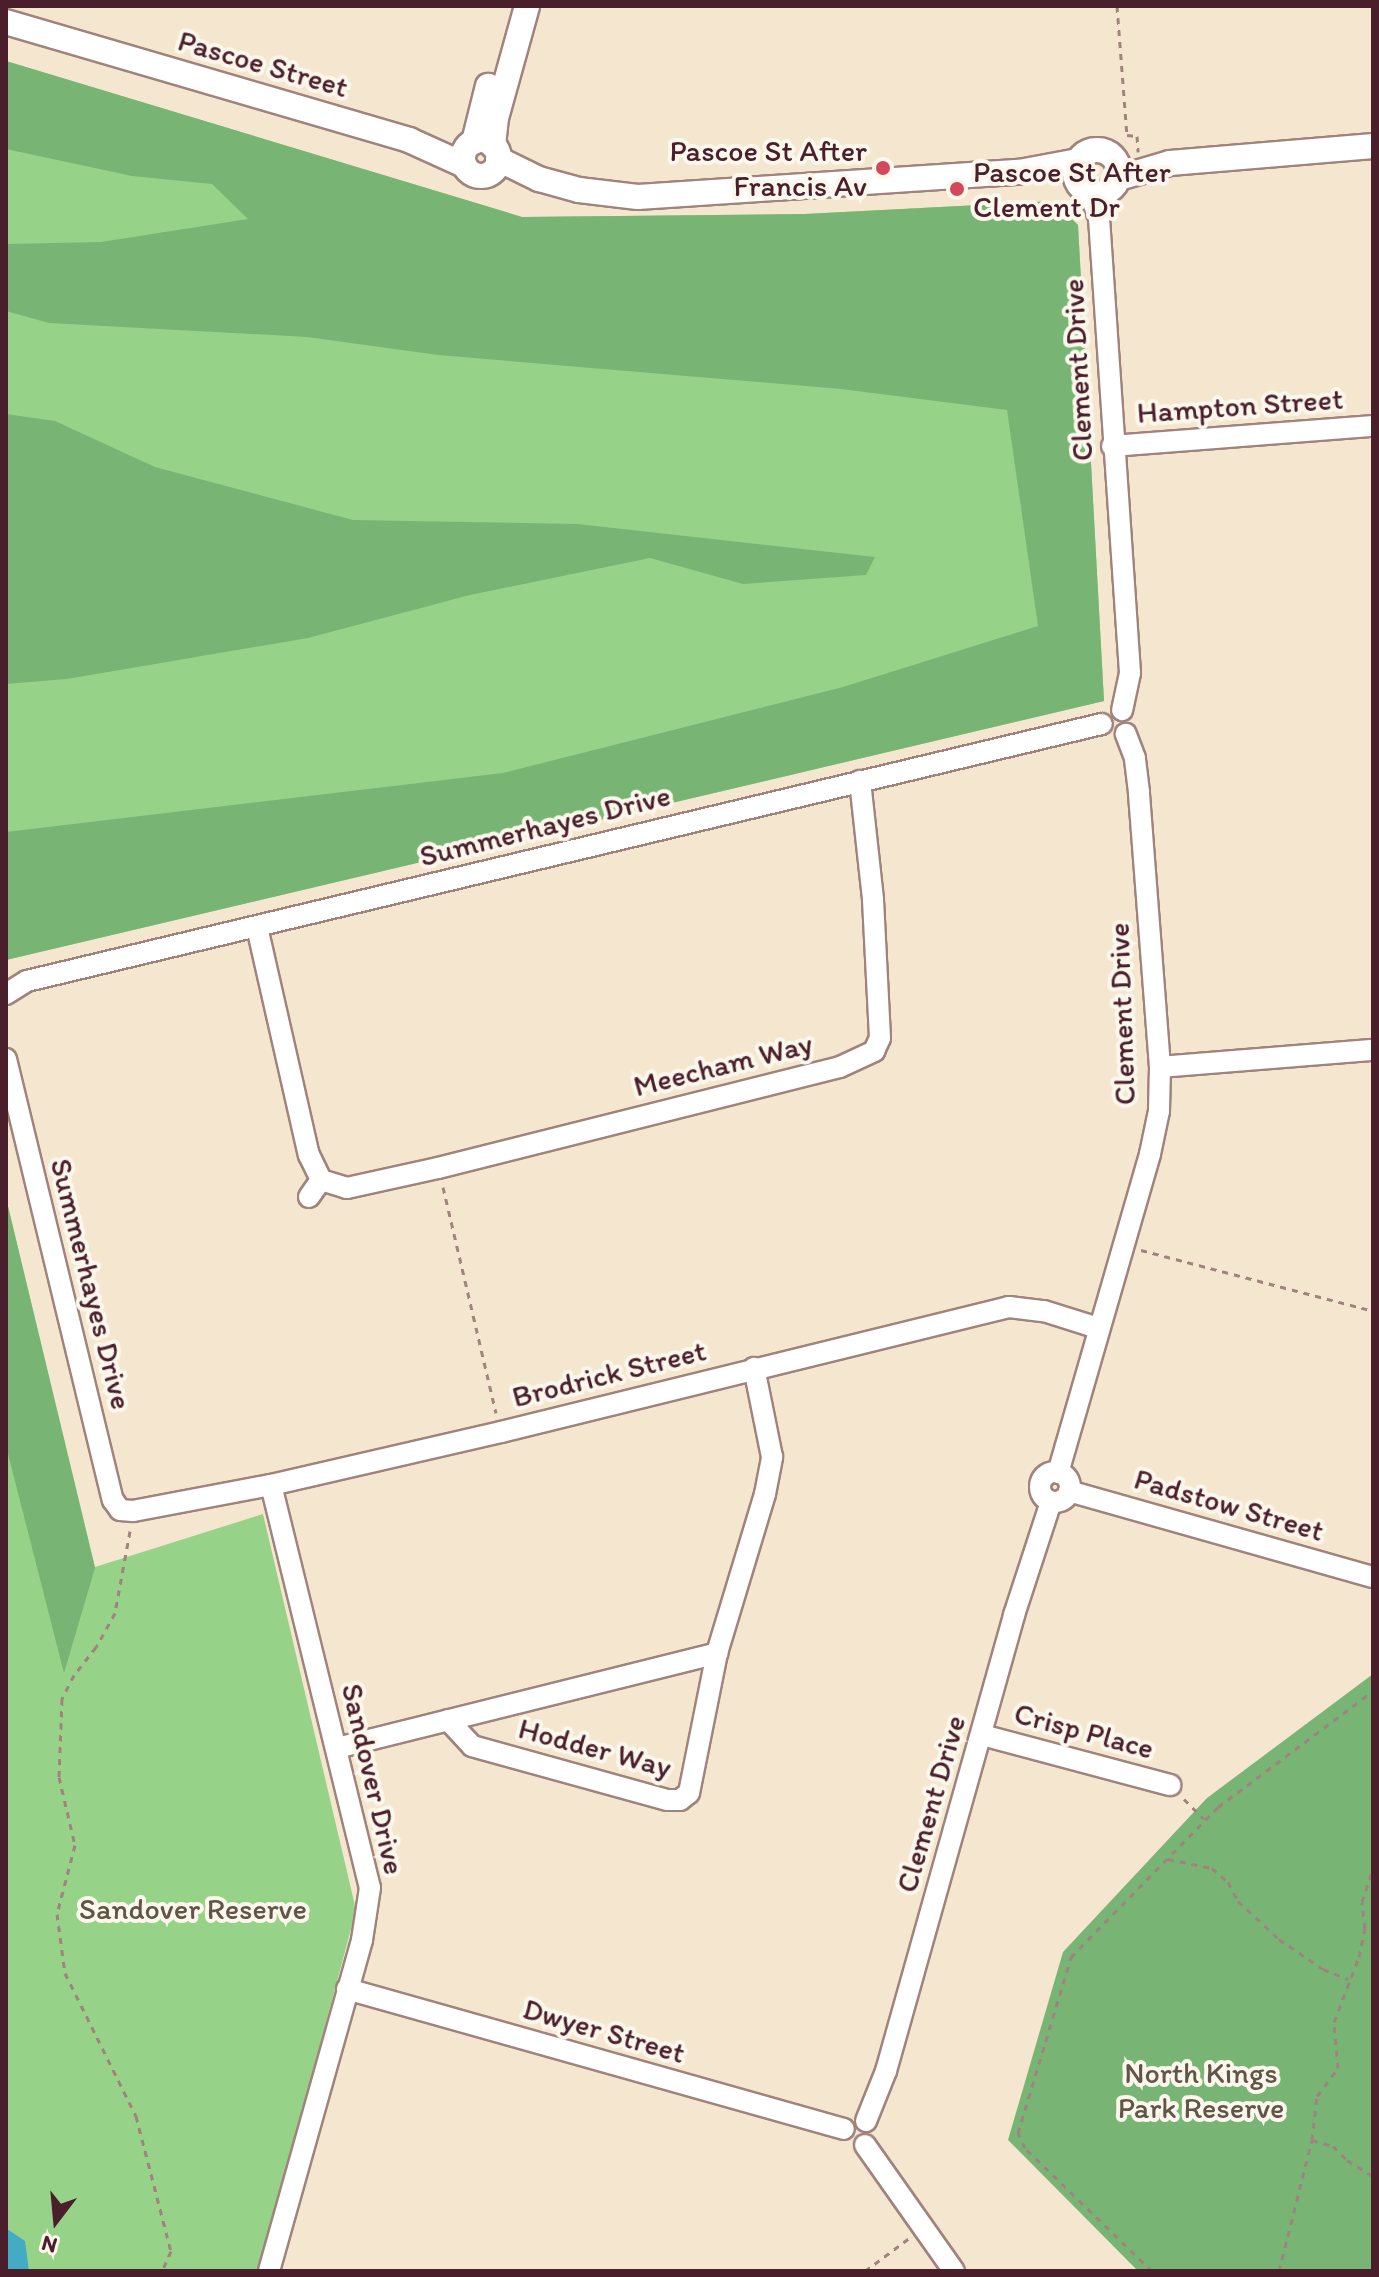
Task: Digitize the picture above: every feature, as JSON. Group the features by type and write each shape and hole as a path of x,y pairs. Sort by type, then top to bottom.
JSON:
{"street":[{"path":"481,155 510,6"},
{"path":"481,155 496,118 527,6"},
{"name":"Pascoe Street","path":"6,22 409,140 481,155 539,179 579,190 638,197 1019,172 1098,177 1170,163 1373,146"},
{"name":"Clement Drive","path":"1098,177 1112,446 1130,673 1122,710"},
{"name":"Hampton Street","path":"1112,446 1373,426"},
{"path":"1110,710 1122,710 1131,723 1126,734 1110,736 1102,724 1110,710"},
{"name":"Summerhayes Drive","path":"6,994 27,981 1102,724"},
{"name":"Clement Drive","path":"866,2121 886,2071 1014,1615 1051,1502 1065,1499 1064,1482 1098,1328 1150,1154 1159,1111 1160,1067 1139,792 1135,758 1126,734"},
{"name":"Meecham Way","path":"257,927 315,1189 347,1188 438,1168 840,1067 874,1051 880,1038 873,899 860,781"},
{"path":"1160,1067 1373,1050"},
{"name":"Summerhayes Drive","path":"6,1059 113,1500 120,1510 133,1511"},
{"name":"Brodrick Street","path":"133,1511 271,1485 501,1432 1009,1307 1044,1311 1098,1328"},
{"name":"Hodder Way","path":"448,1720 472,1746 645,1795 680,1800 689,1793 717,1653 765,1494 772,1457 754,1368"},
{"name":"Padstow Street","path":"1064,1482 1373,1577"},
{"name":"Sandover Drive","path":"269,2271 362,1940 370,1888 271,1485"},
{"name":"Hodder Way","path":"337,1748 717,1653"},
{"name":"Crisp Place","path":"982,1735 1170,1785"},
{"name":"Dwyer Street","path":"347,1989 844,2129"},
{"path":"850,2120 866,2121 872,2131 865,2145 849,2144 844,2129 850,2120"},
{"path":"865,2145 954,2271"}],"path":[{"path":"1117,6 1127,135"},
{"path":"438,1168 501,1432"},
{"path":"1123,1245 1373,1311"},
{"path":"133,1511 115,1613 62,1699 59,1777 75,1845 57,1914 65,1973 136,2116 171,2251 162,2271"},
{"path":"1152,2271 1025,2148 1018,2133 1071,1957 1205,1820 1373,1691"},
{"path":"1170,1785 1205,1820"},
{"path":"1167,1859 1212,1868 1228,1882 1238,1901 1279,1939 1323,1969 1348,1979"},
{"path":"1279,2271 1312,2140 1317,2096 1338,2068 1334,2022 1362,1943 1365,1928 1362,1902 1373,1868"},
{"path":"1312,2140 1333,2146 1347,2160 1373,2176"},
{"path":"865,2271 924,2228"}],"green space":[{"path":"6,61 522,217 805,214 1054,201 1078,225 1104,701 6,960"},
{"path":"6,61 522,217 805,214 1054,201 1078,225 1104,701 6,960 6,832 503,773 843,687 1038,626 1007,410 841,389 438,355 307,337 49,323 6,311 6,244 101,242 248,219 212,184 132,176 6,149"},
{"path":"6,414 55,421 155,467 353,520 578,524 875,557 866,575 743,584 650,558 470,595 308,638 67,679 6,684"},
{"name":"Sandover Reserve","path":"6,1198 95,1567 263,1514 356,1910 260,2271 6,2271"},
{"path":"6,1198 95,1568 64,1673 6,1446"},
{"name":"North Kings Park Reserve","path":"1373,1674 1373,2271 1138,2271 1008,2140 1063,1952 1207,1798"}],"water":[{"path":"7,2229 25,2241 29,2271 6,2271"}],"place":[{"name":"Pascoe St After Francis Av","path":"883,168"},
{"name":"Pascoe St After Clement Dr","path":"957,189"}]}
